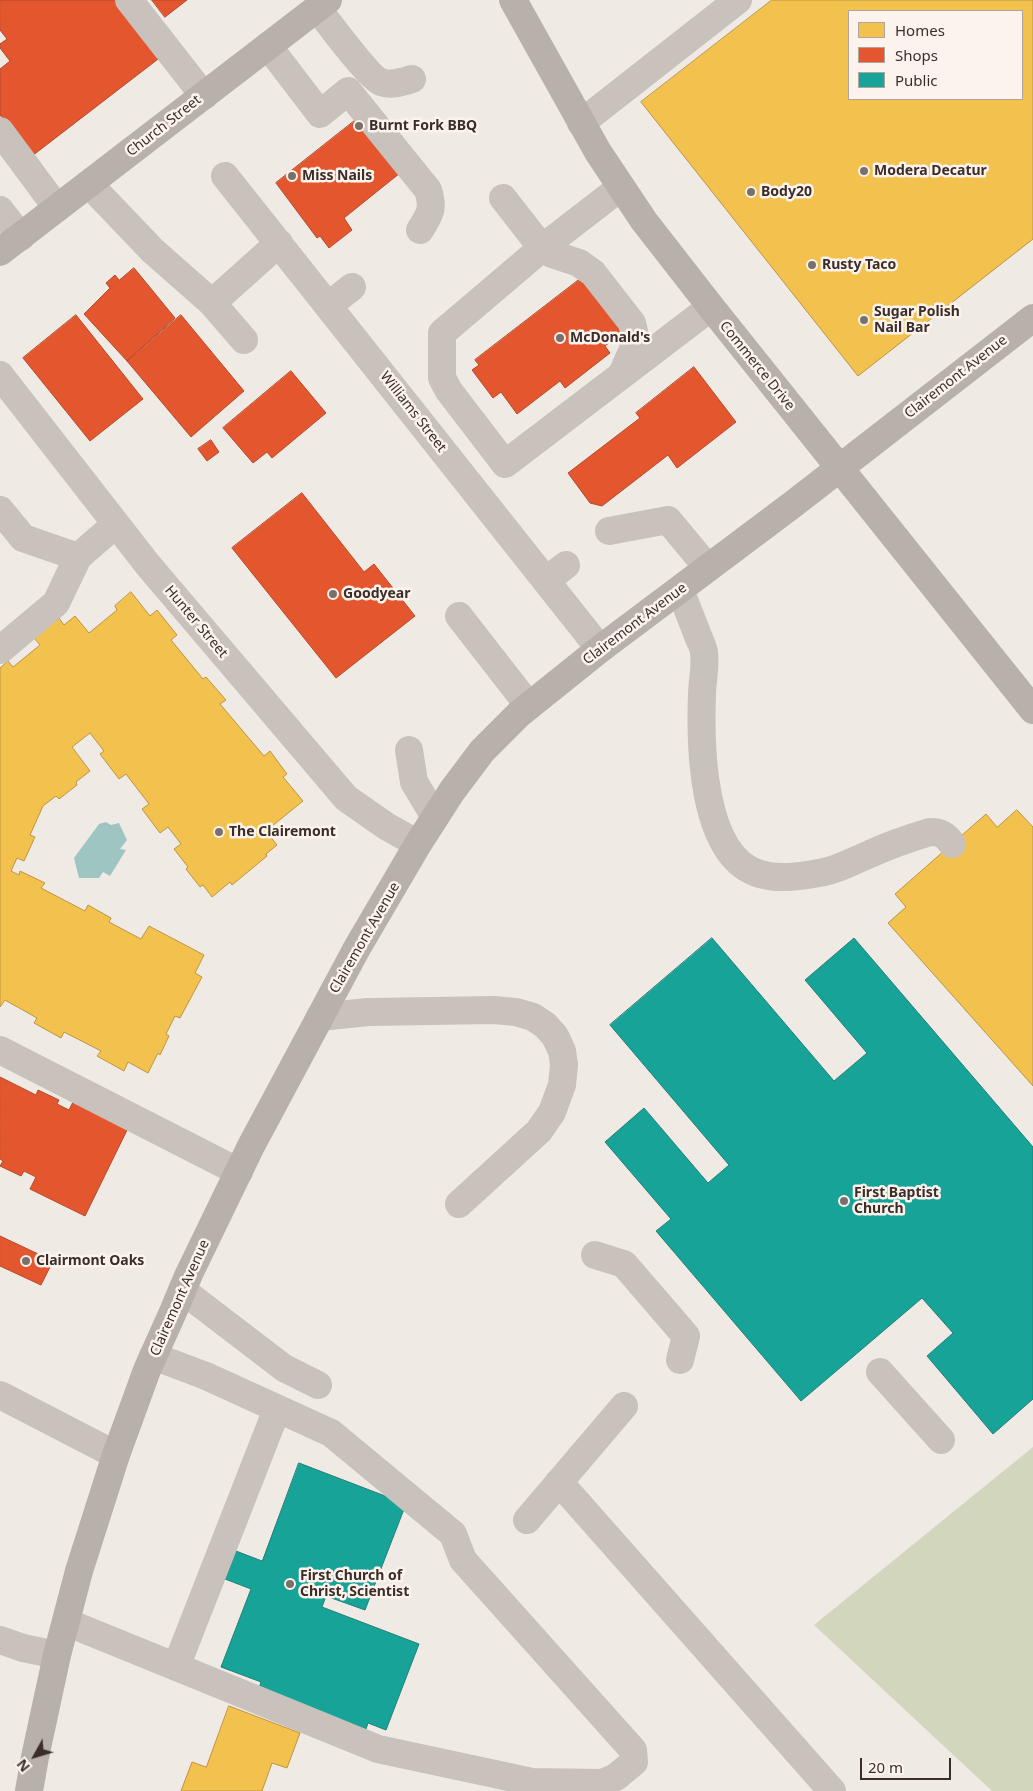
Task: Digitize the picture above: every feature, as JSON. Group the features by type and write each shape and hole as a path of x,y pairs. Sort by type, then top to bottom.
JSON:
{"main road":[{"name":"Commerce Drive","path":"513,0 581,123 644,221 1033,710"},
{"name":"Church Street","path":"10,245 322,4"},
{"name":"Clairemont Avenue","path":"29,1791 57,1655 84,1554 116,1455 153,1356 188,1274 239,1172 357,948 418,844 452,791 482,751 519,714 600,649 680,590 1033,318"}],"street":[{"path":"129,0 204,96"},
{"path":"581,123 738,0"},
{"path":"322,4 368,72 380,82 396,84 412,79"},
{"path":"268,46 320,114 348,91 428,190 432,202 429,216 420,230"},
{"path":"0,132 57,208"},
{"name":"Williams Street","path":"225,176 468,481 557,572 600,649"},
{"path":"89,184 152,250 212,304 244,340"},
{"path":"621,187 542,248 442,333 442,378 449,391 506,464 711,307"},
{"path":"503,198 542,248 552,254 579,263 592,273 632,323 635,336 634,347 622,374"},
{"path":"0,210 10,245"},
{"path":"212,304 279,243"},
{"path":"328,306 352,287"},
{"name":"Hunter Street","path":"0,375 148,566 346,798 386,826 418,844"},
{"path":"468,481 500,456"},
{"path":"0,510 23,538 78,557"},
{"path":"609,531 668,520 708,568"},
{"path":"0,650 56,602 78,557 116,524"},
{"path":"680,590 704,652 702,748 710,802 721,837 742,864 759,874 800,876 826,872 876,851 930,832 938,832 946,836 952,844"},
{"path":"459,616 529,706"},
{"path":"409,750 414,782 435,818"},
{"path":"320,1018 368,1012 494,1010 516,1012 533,1017 545,1025 555,1036 562,1051 564,1066 562,1085 552,1112 539,1131 459,1204"},
{"path":"0,1050 239,1172"},
{"path":"595,1255 624,1264 686,1336 680,1360"},
{"path":"182,1290 284,1368 318,1385"},
{"path":"66,1622 378,1749 532,1782 602,1783 616,1777 634,1762 633,1750 463,1560 453,1534 331,1433 206,1376 153,1356"},
{"path":"880,1372 941,1440"},
{"path":"0,1395 116,1455"},
{"path":"527,1520 624,1406"},
{"path":"176,1667 277,1409"},
{"path":"560,1482 832,1791"},
{"path":"0,1640 23,1648 57,1655"}],"green space":[{"path":"1033,1447 1033,1791 992,1791 814,1625"}],"water":[{"path":"106,822 111,825 119,823 127,840 120,849 126,850 110,876 103,872 99,878 79,878 74,858 99,824"}],"building: Homes":[{"name":"Modera Decatur","path":"772,0 1033,0 1033,239 858,376 641,102"},
{"name":"The Clairemont","path":"131,592 150,616 157,610 177,635 171,640 203,679 206,677 226,700 220,704 264,756 270,751 287,774 283,777 303,801 266,831 277,845 266,854 267,856 232,885 230,882 212,897 203,885 200,887 174,849 181,844 168,827 160,833 142,809 149,804 126,774 119,779 100,754 104,751 90,733 72,747 90,771 76,782 77,785 59,799 56,796 43,806 30,835 35,837 24,861 17,858 11,871 19,875 20,871 45,883 41,888 85,911 88,905 111,918 109,922 141,939 149,926 204,955 195,973 202,977 180,1018 175,1016 166,1034 169,1036 160,1055 158,1053 148,1073 128,1062 124,1071 97,1056 101,1051 64,1032 61,1038 34,1023 37,1018 5,1000 0,1007 0,668 8,661 13,667 40,645 34,638 59,618 64,625 75,616 89,633 117,610 115,606"},
{"path":"1017,810 1033,827 1033,1086 888,923 906,907 895,894 986,814 997,827"},
{"path":"229,1706 300,1733 287,1768 272,1763 262,1791 181,1791 192,1762 206,1767"}],"building: Shops":[{"path":"0,0 119,0 162,56 32,156 0,115 0,69 10,61 0,48 0,44 7,39 0,30"},
{"path":"152,0 187,0 165,17"},
{"path":"362,115 405,169 344,218 352,230 329,248 320,236 317,238 276,183"},
{"path":"134,268 175,318 127,361 84,314 110,288 106,283 115,275 119,280"},
{"name":"McDonald's","path":"584,276 626,330 605,346 610,353 565,388 560,381 517,414 501,392 493,398 472,370 479,365 475,360"},
{"path":"76,315 143,399 90,441 23,358"},
{"path":"181,315 244,391 191,437 127,361"},
{"path":"694,367 736,422 677,468 668,455 602,506 590,503 568,473 640,418 636,413"},
{"path":"291,371 326,413 272,458 267,452 253,463 223,428"},
{"path":"211,440 219,452 207,461 198,449"},
{"name":"Goodyear","path":"302,493 364,572 374,564 415,616 336,678 232,548"},
{"path":"0,1077 36,1095 38,1090 59,1100 57,1104 69,1110 75,1098 130,1124 85,1216 30,1189 36,1177 24,1171 21,1176 0,1166 3,1161 0,1159"},
{"name":"Clairmont Oaks","path":"0,1236 53,1261 41,1285 0,1266"}],"building: Public":[{"name":"First Baptist Church","path":"712,938 834,1081 867,1053 805,980 854,938 1033,1147 1033,1399 993,1434 927,1356 953,1333 922,1298 801,1401 656,1231 671,1219 605,1142 644,1108 708,1183 729,1165 610,1025"},
{"path":"299,1463 406,1504 365,1610 326,1596 322,1607 419,1644 386,1730 368,1723 366,1729 259,1688 261,1682 221,1667 251,1589 225,1579 236,1551 262,1561"}],"place":[{"name":"Burnt Fork BBQ","path":"359,126"},
{"name":"Modera Decatur","path":"864,171"},
{"name":"Miss Nails","path":"292,176"},
{"name":"Body20","path":"751,192"},
{"name":"Rusty Taco","path":"812,265"},
{"name":"Sugar Polish Nail Bar","path":"864,320"},
{"name":"McDonald's","path":"560,338"},
{"name":"Goodyear","path":"333,594"},
{"name":"The Clairemont","path":"219,832"},
{"name":"First Baptist Church","path":"844,1201"},
{"name":"Clairmont Oaks","path":"26,1261"},
{"name":"First Church of Christ, Scientist","path":"290,1584"}]}
